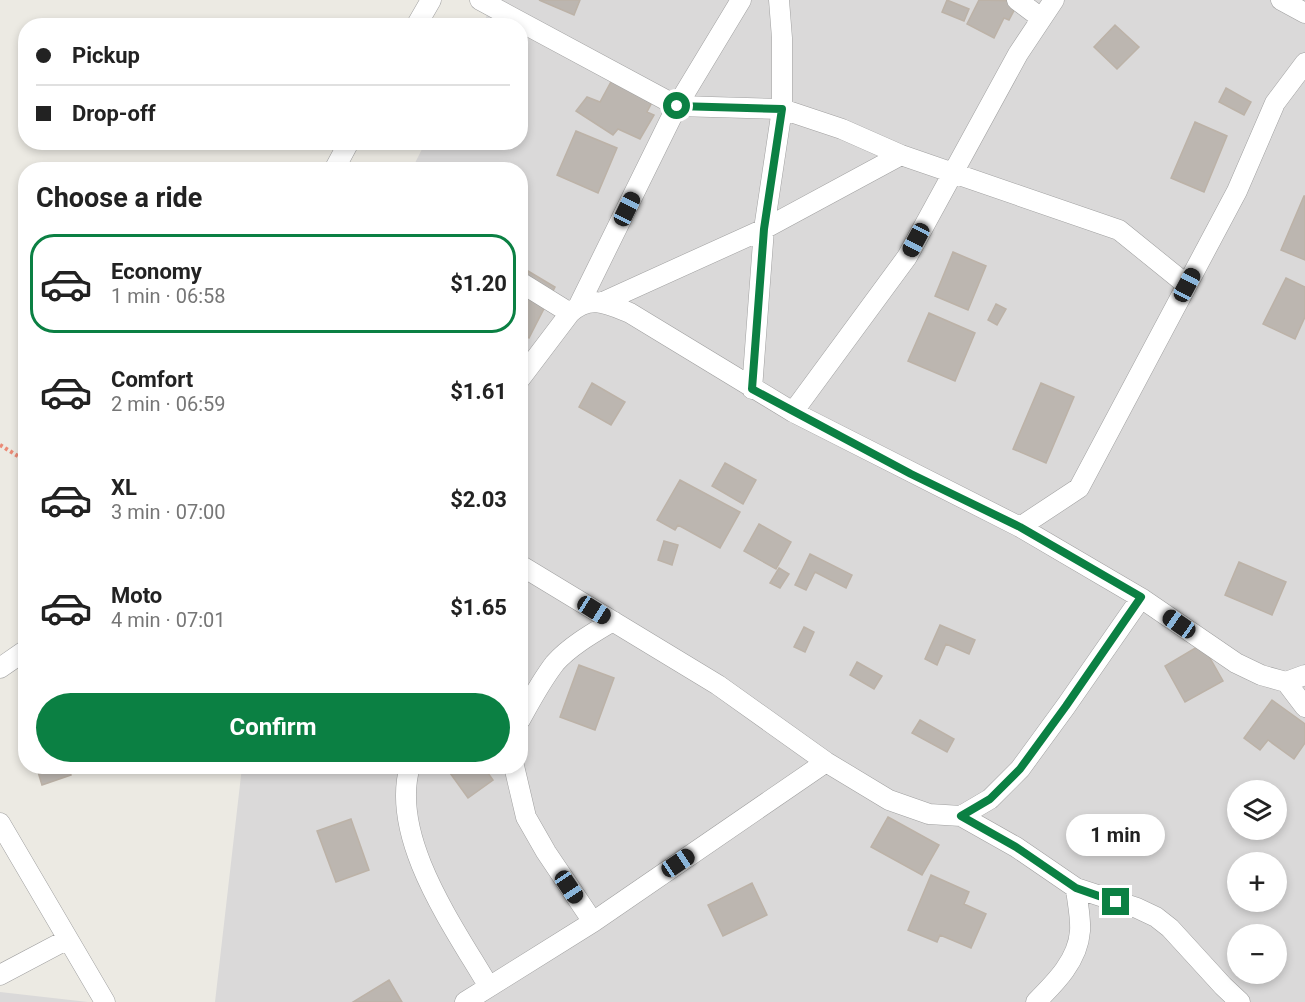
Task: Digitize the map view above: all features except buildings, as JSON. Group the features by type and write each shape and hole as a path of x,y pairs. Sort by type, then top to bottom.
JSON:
{"street":[{"path":"421,18 431,0"},
{"path":"480,0 513,18"},
{"path":"528,369 575,309 677,106 741,0"},
{"path":"752,389 764,229 782,109 782,38 779,0"},
{"path":"1017,0 1041,18"},
{"path":"793,412 907,257 1017,54 1054,0"},
{"path":"1281,0 1305,13"},
{"path":"528,26 677,106 782,109 842,129 901,155 1119,230 1187,285"},
{"path":"1020,527 1079,488 1237,191 1275,103 1305,63"},
{"path":"528,286 575,309 603,302 764,229 901,155"},
{"path":"603,302 630,314 793,412 911,474 1020,527 1141,597 1236,663 1260,675 1286,682 1305,675"},
{"path":"528,570 718,685 826,762 889,800 929,814 961,816 1016,847 1076,888 1137,908 1156,917 1170,928 1240,1002"},
{"path":"961,816 990,799 1020,769 1141,597"},
{"path":"528,706 557,661 584,639 613,621"},
{"path":"0,668 18,656"},
{"path":"1286,682 1305,707"},
{"path":"465,1002 593,922 826,762"},
{"path":"409,774 405,795 408,825 429,884 489,987"},
{"path":"516,774 526,817 546,852 593,922"},
{"path":"0,823 105,1002"},
{"path":"1036,1002 1058,979 1073,958 1080,931 1076,888"},
{"path":"0,975 68,939"}],"path":[{"path":"0,445 18,456"}],"shaded area":[{"path":"495,0 1305,0 1305,1002 215,1002 241,774 528,774 528,162 416,162 422,150 528,150 528,18 486,18"},
{"path":"0,992 88,1002 0,1002"}],"route":[{"path":"677,106 782,109 764,229 752,389 911,474 1020,527 1141,597 1020,769 990,799 961,816 1016,847 1076,888 1116,902"}]}
